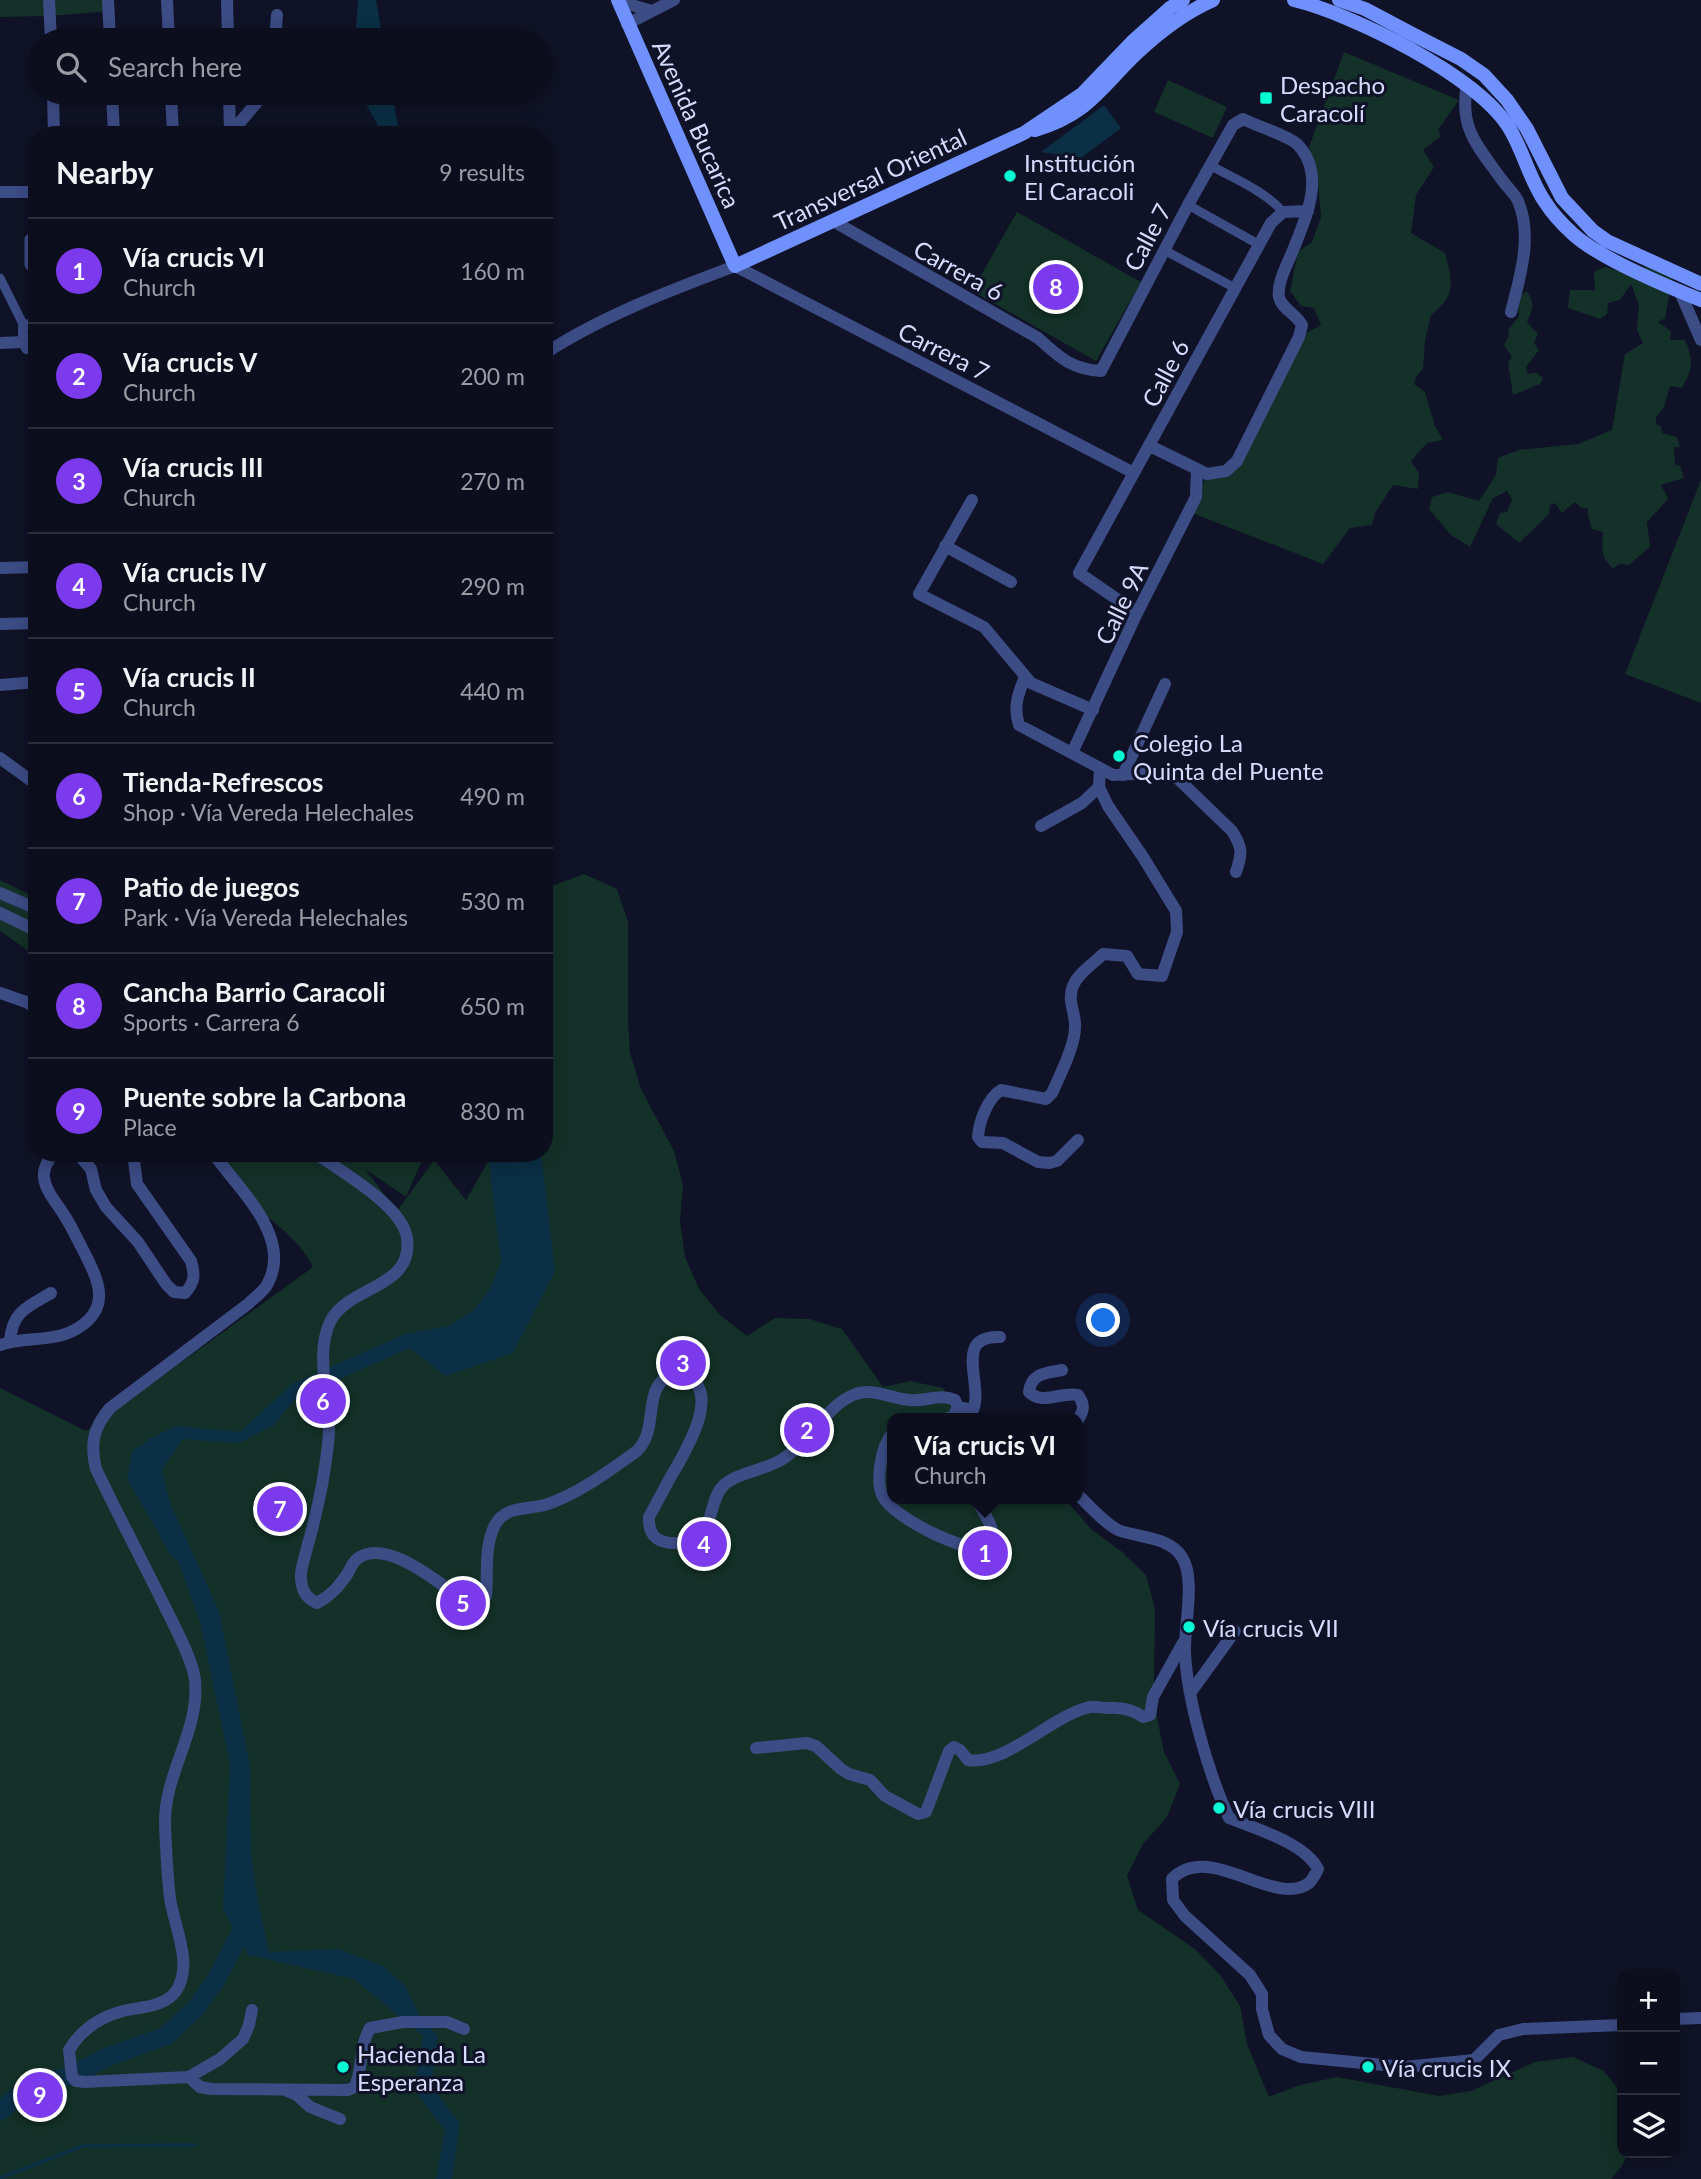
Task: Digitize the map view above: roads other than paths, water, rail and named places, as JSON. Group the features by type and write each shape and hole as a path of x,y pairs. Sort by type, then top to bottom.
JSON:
{"main road":[{"name":"Transversal Oriental","path":"1024,133 1082,94 1132,42 1183,0"},
{"name":"Transversal Oriental","path":"736,266 1024,133 1058,123 1091,102 1138,52 1183,16 1213,0"},
{"path":"1294,0 1348,19 1427,59 1467,84 1507,124 1544,202 1574,236 1680,292 1701,300"},
{"path":"1339,0 1365,9 1461,59 1484,75 1507,100 1527,129 1562,198 1592,231 1628,251 1701,284"},
{"name":"Avenida Bucarica","path":"618,1 736,266"}],"street":[{"path":"50,0 51,28"},
{"path":"108,0 109,28"},
{"path":"167,0 168,28"},
{"path":"227,0 228,28"},
{"path":"627,24 672,0"},
{"path":"618,1 653,10"},
{"path":"276,28 277,15"},
{"path":"1467,84 1464,100 1465,120 1471,137 1518,201 1522,219 1524,255 1511,312"},
{"path":"53,105 54,126"},
{"path":"113,105 114,126"},
{"path":"172,105 173,126"},
{"path":"229,105 229,126"},
{"path":"235,126 254,105"},
{"name":"Calle 7","path":"1101,371 1233,125 1242,120 1296,142 1309,162 1312,187 1308,211"},
{"path":"1150,446 1207,474 1226,471 1237,461 1299,337 1302,325 1296,315 1284,307 1279,296 1281,282 1308,211 1283,212 1276,203 1210,165"},
{"path":"0,192 28,192"},
{"path":"1188,205 1258,244"},
{"name":"Calle 6","path":"1137,613 1079,573 1258,244 1271,223 1283,212"},
{"name":"Carrera 6","path":"833,222 1038,338 1062,360 1083,370 1101,371"},
{"path":"1164,250 1235,288"},
{"path":"553,348 570,337 685,285 736,266"},
{"name":"Carrera 7","path":"736,266 1134,473"},
{"path":"0,278 28,320"},
{"path":"1680,292 1701,340"},
{"path":"0,343 28,344"},
{"name":"Calle 9A","path":"1072,753 1137,613 1196,497 1197,469"},
{"path":"972,500 919,594 984,627 1031,683 1093,710"},
{"path":"945,546 1011,582"},
{"path":"0,568 28,567"},
{"path":"0,624 28,623"},
{"path":"1025,677 1017,697 1015,713 1019,725 1113,775 1171,772 1233,831 1242,855 1236,872"},
{"path":"0,685 28,683"},
{"path":"1123,775 1165,684"},
{"path":"0,758 28,778"},
{"path":"1078,1140 1057,1161 1038,1162 1003,1143 982,1142 978,1137 978,1130 992,1096 1001,1090 1046,1099 1052,1093 1073,1038 1075,1025 1070,998 1078,977 1102,954 1127,956 1138,974 1162,976 1175,941 1178,923 1176,911 1108,806 1099,787 1100,768"},
{"path":"1041,826 1082,803 1099,787"},
{"path":"0,893 28,905"},
{"path":"0,913 28,927"},
{"path":"0,993 28,1003"},
{"path":"49,1162 44,1170 48,1190 66,1217 97,1276 100,1296 97,1307 79,1328 43,1339 5,1343 18,1313 51,1293"},
{"path":"84,1162 106,1207 138,1242 166,1284 174,1292 185,1293 192,1286 195,1274 183,1248 162,1223 137,1184 134,1162"},
{"path":"220,1162 260,1214 269,1234 275,1255 267,1285 248,1304 110,1408 93,1434 92,1451 96,1469 180,1637 195,1680 190,1727 165,1800 170,1899 181,1946 183,1972 176,1992 163,2002 121,2011 85,2029 69,2050 70,2071 76,2081 85,2082 188,2077 220,2059 243,2039 251,2010"},
{"path":"328,1162 396,1215 407,1236 407,1258 398,1273 343,1307 331,1320 323,1341 329,1429 322,1486 300,1576 303,1592 317,1603 337,1588 356,1559 375,1552 396,1555 466,1602 479,1603 486,1596 489,1542 495,1524 506,1512 544,1505 567,1497 637,1451 645,1443 649,1432 652,1399 658,1386 665,1376 675,1372 691,1378 700,1392 701,1400 694,1435 684,1458 649,1517 648,1527 657,1540 670,1544 693,1543 702,1536 714,1500 722,1487 732,1479 757,1471 795,1451 834,1408 850,1396 864,1392 886,1394 908,1401 944,1396 956,1400 958,1407 955,1413"},
{"path":"958,1407 973,1410 976,1404 973,1376 974,1349 978,1341 987,1336 1000,1337"},
{"path":"1062,1370 1037,1376 1030,1382 1029,1392 1034,1398 1045,1399 1070,1393 1079,1395 1083,1403 1082,1413"},
{"path":"887,1442 881,1458 880,1479 882,1496 887,1502"},
{"path":"1083,1499 1116,1529 1165,1543 1181,1556 1188,1580 1185,1653 1191,1692 1212,1774 1229,1818 1293,1845 1313,1860 1318,1869 1308,1884 1290,1889 1259,1883 1216,1868 1194,1866 1180,1871 1172,1880 1173,1900 1185,1916 1250,1975 1262,1994 1262,2009 1269,2035 1282,2049 1301,2057 1404,2067 1474,2060 1499,2035 1523,2029 1617,2025"},
{"path":"889,1504 898,1514 940,1536 981,1551 989,1549 994,1542 993,1531 980,1504"},
{"path":"1191,1692 1235,1631"},
{"path":"756,1748 807,1743 816,1746 841,1769 870,1780 886,1796 918,1815 926,1812 949,1751 954,1747 968,1760 981,1762 1028,1740 1070,1713 1090,1706 1116,1707 1134,1711 1143,1717 1150,1715 1153,1697 1185,1639"},
{"path":"1680,2019 1701,2018"},
{"path":"188,2077 200,2087 211,2089 348,2090 355,2087 363,2040 370,2028 377,2025 447,2022 464,2029"},
{"path":"280,2088 297,2095 310,2107 340,2119"}],"water":[{"path":"358,0 376,0 381,28 356,28"},
{"path":"367,105 394,105 398,126 378,126"},
{"path":"1104,105 1121,128 1081,158 1041,152"},
{"path":"489,1162 542,1162 555,1271 513,1353 445,1376 410,1348 296,1398 274,1425 239,1443 182,1439 162,1470 170,1503 219,1611 250,1766 251,1854 269,1952 339,1949 383,1966 405,1986 422,2020 438,2036 431,2086 460,2123 452,2179 436,2179 445,2131 414,2090 423,2036 354,1979 248,1955 223,1909 230,1764 200,1622 145,1469 148,1439 177,1426 240,1432 292,1384 405,1334 449,1326 473,1311 489,1290 501,1263"}],"waterway":[{"path":"169,1440 141,1456 137,1477 179,1550"},
{"path":"0,2111 23,2091 75,2074 107,2057 166,2036 196,2008 216,1980 242,1930"},
{"path":"0,2178 83,2146 195,2145"}],"place":[{"name":"Despacho Caracolí","path":"1266,98"},
{"name":"Institución El Caracoli","path":"1010,176"},
{"name":"Cancha Barrio Caracoli","path":"1056,287"},
{"name":"Colegio La Quinta del Puente","path":"1119,756"},
{"name":"Vía crucis III","path":"683,1363"},
{"name":"Tienda-Refrescos","path":"323,1401"},
{"name":"Vía crucis V","path":"807,1430"},
{"name":"Patio de juegos","path":"280,1509"},
{"name":"Vía crucis IV","path":"704,1544"},
{"name":"Vía crucis VI","path":"985,1553"},
{"name":"Vía crucis II","path":"463,1603"},
{"name":"Vía crucis VII","path":"1189,1627"},
{"name":"Vía crucis VIII","path":"1219,1808"},
{"name":"Hacienda La Esperanza","path":"343,2067"},
{"name":"Vía crucis IX","path":"1368,2067"},
{"name":"Puente sobre la Carbona","path":"40,2095"}]}
